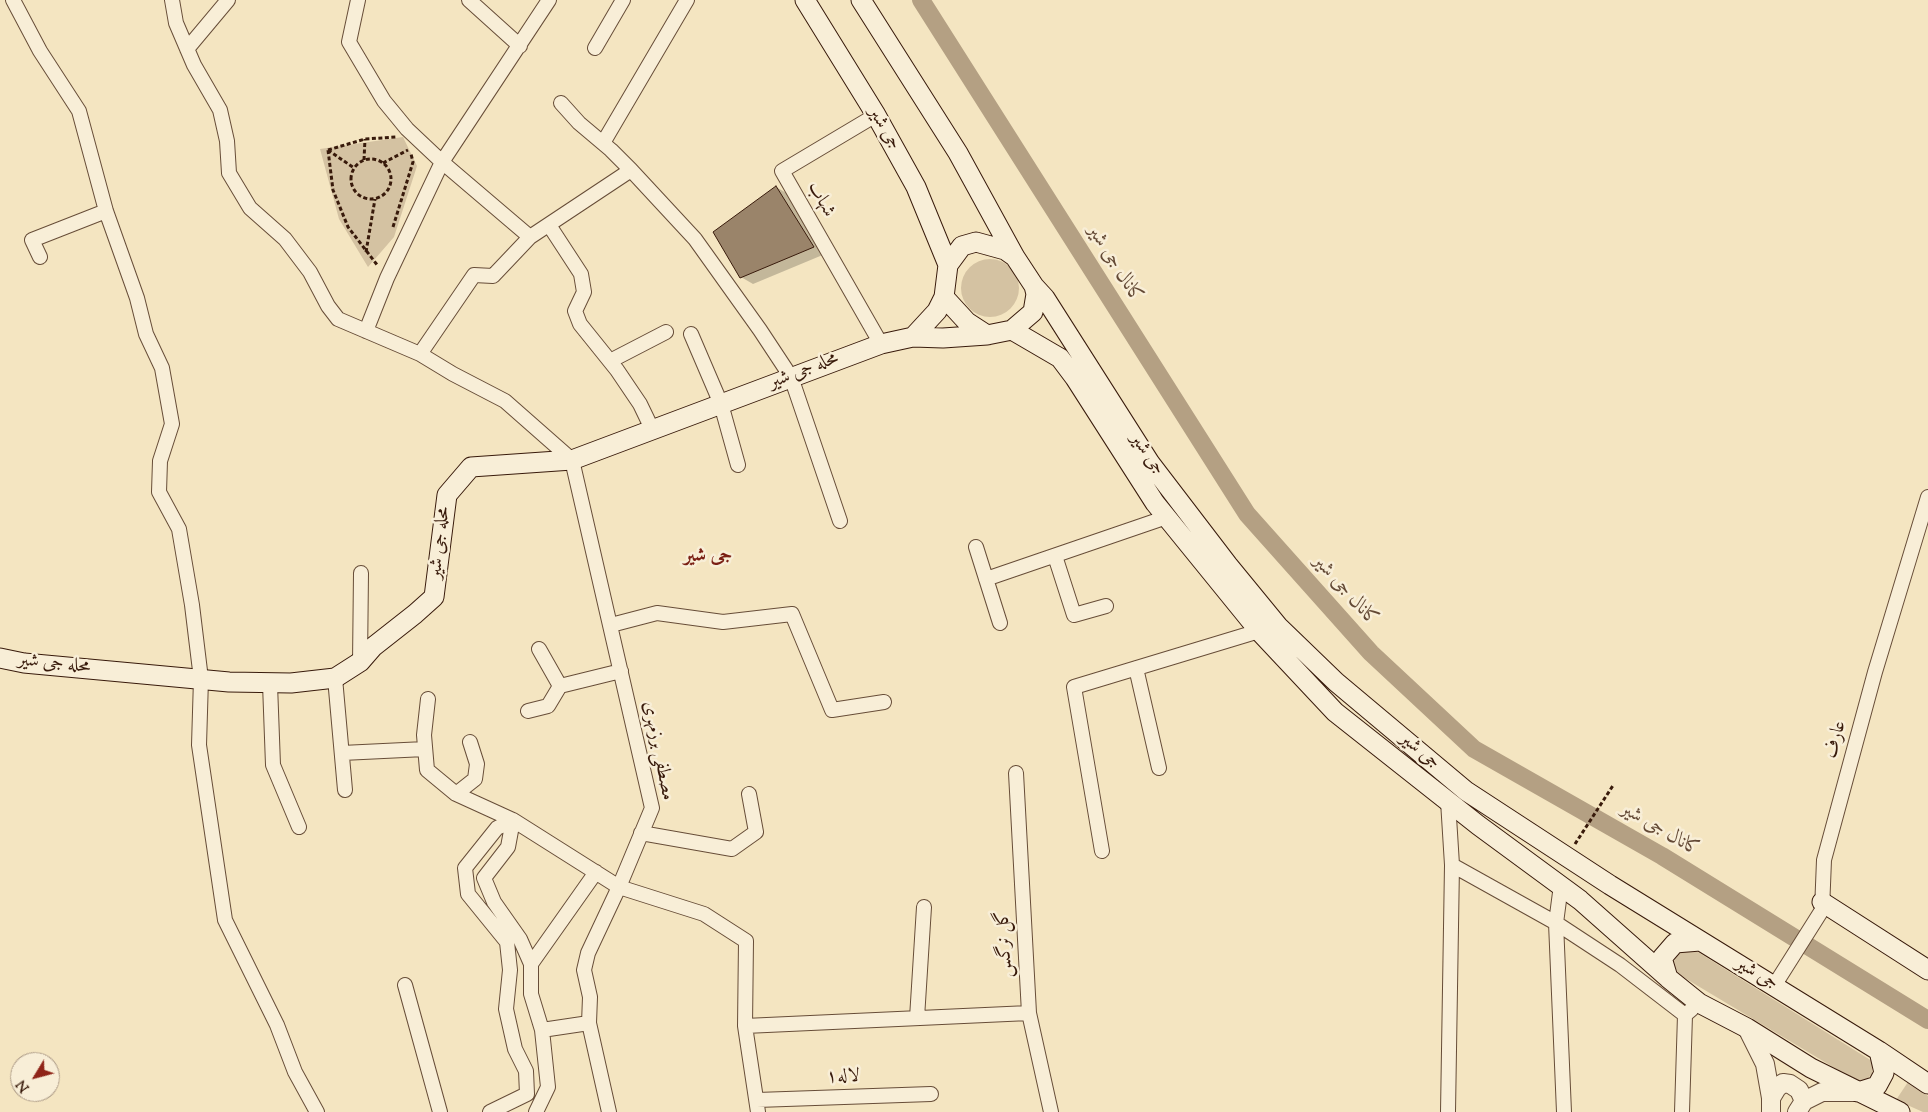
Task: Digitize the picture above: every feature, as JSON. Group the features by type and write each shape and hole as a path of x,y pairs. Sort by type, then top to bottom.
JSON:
{"main road":[{"name":"جی شیر","path":"805,0 876,115 916,187 948,265"},
{"path":"861,0 958,153 1015,257 1034,286 1036,294 1033,312 1012,330 987,334 967,322 944,297"},
{"path":"912,337 937,311 944,297 948,265 962,246 976,242 1005,250 1015,257"},
{"name":"جی شیر","path":"1034,286 1044,298 1150,463 1228,565 1278,626 1336,682 1466,791 1610,885 1879,1051 1928,1084"},
{"name":"جی شیر","path":"1012,330 1060,358 1076,378 1155,503 1259,631 1336,712 1448,801 1580,900 1668,978 1692,1009 1747,1028 1811,1068 1900,1112"},
{"name":"محله جی شیر","path":"0,658 24,663 270,684 335,678 360,662 373,648 434,597 447,495 471,467 572,460 881,344 912,337 943,338 987,334"},
{"path":"1822,906 1928,970"},
{"path":"1668,978 1662,958 1675,943 1700,941"},
{"path":"1858,1092 1877,1086 1884,1073 1879,1051"}],"street":[{"path":"13,0 40,51 79,111 106,211 137,298 146,334 162,368 172,424 160,461 159,492 178,529 192,605 200,679 200,745 225,920 277,1025 296,1072 317,1112"},
{"path":"172,0 176,23 187,49 220,110 227,140 229,173 250,208 290,246 310,272 328,306 338,319 420,354 505,401 572,460"},
{"path":"187,49 228,0"},
{"path":"358,0 349,42 384,100 407,129 442,162 530,237"},
{"path":"469,0 520,46"},
{"path":"366,331 387,278 442,162 549,0"},
{"path":"595,48 623,0"},
{"path":"603,143 686,0"},
{"path":"561,103 579,123 603,143 630,170 695,239 760,330 791,377 840,521"},
{"name":"شهاب","path":"876,115 782,171 881,344"},
{"path":"420,354 474,275 493,276 530,237 630,170"},
{"path":"40,257 32,240 106,211"},
{"path":"549,224 581,274 584,292 575,311 580,324 610,361 640,404 653,431"},
{"path":"610,361 666,332"},
{"path":"691,334 721,404 738,465"},
{"name":"مصطفی برزمهری","path":"572,460 652,808 619,887 588,953 584,970 590,997 589,1023 609,1112"},
{"name":"عارف","path":"1774,986 1822,906 1824,860 1875,672 1928,497"},
{"path":"986,579 1167,517"},
{"path":"976,547 1000,624"},
{"path":"1055,556 1074,615 1106,606"},
{"path":"360,662 361,573"},
{"path":"611,625 657,613 723,622 792,614 832,710 884,702"},
{"path":"1102,851 1074,688 1259,631"},
{"path":"539,649 560,686"},
{"path":"1136,668 1159,768"},
{"path":"528,711 548,706 560,686 621,671"},
{"path":"335,678 345,790"},
{"path":"270,684 273,765 299,827"},
{"path":"428,699 424,735 428,770 456,794 513,820 619,887 704,914 746,941 745,1026 758,1106"},
{"path":"456,794 474,779 477,764 470,742"},
{"path":"342,754 425,749"},
{"name":"گل نرگس","path":"1016,773 1029,1013 1051,1112"},
{"path":"641,833 732,849 756,832 750,794"},
{"path":"1448,801 1452,865 1448,1112"},
{"path":"513,820 508,846 484,878 494,902 520,939 531,964 531,994 542,1030 548,1087 536,1112"},
{"path":"490,1112 527,1094 526,1071 516,1049 506,1009 510,970 506,942 468,894 465,868 497,828 513,820"},
{"path":"1452,865 1556,923 1692,1009 1682,1112"},
{"path":"531,964 596,872"},
{"path":"1561,885 1556,923 1564,1112"},
{"path":"917,1018 924,907"},
{"path":"405,986 440,1112"},
{"path":"745,1026 1029,1013"},
{"path":"542,1030 589,1023"},
{"path":"1747,1028 1765,1064 1771,1105"},
{"path":"1771,1105 1777,1088 1783,1083 1790,1084 1799,1090 1801,1106 1822,1092 1858,1092"},
{"name":"لاله۱","path":"758,1106 930,1094"}],"path":[{"path":"328,150 365,139 398,137 400,140"},
{"path":"364,160 365,139"},
{"path":"392,232 413,162 410,150 405,145"},
{"path":"328,150 354,168"},
{"path":"328,150 333,190 348,227 387,278"},
{"path":"384,163 410,150"},
{"path":"371,159 384,163 391,174 390,187 381,197 375,199 362,197 356,193 351,181 354,168 364,160 371,159"},
{"path":"366,252 375,199"},
{"path":"378,266 381,257"},
{"path":"1574,846 1614,784"}],"shaded area":[{"path":"403,137 417,166 394,237 368,267 339,219 320,149"},
{"path":"990,259 1001,261 1014,272 1019,288 1017,299 1006,312 990,317 979,315 966,304 961,288 963,277 974,264"},
{"path":"1693,949 1872,1061 1872,1074 1867,1079 1858,1082 1678,974 1673,963 1677,956 1683,950"},
{"path":"1908,1082 1928,1096 1928,1112 1923,1112 1896,1100"}],"building":[{"path":"776,186 814,247 740,278 713,232"}],"waterway":[{"name":"کانال جی شیر","path":"921,0 1247,514 1371,653 1474,749 1662,856 1928,1020"}],"district":[{"name":"جی شیر","path":"708,558"}]}
